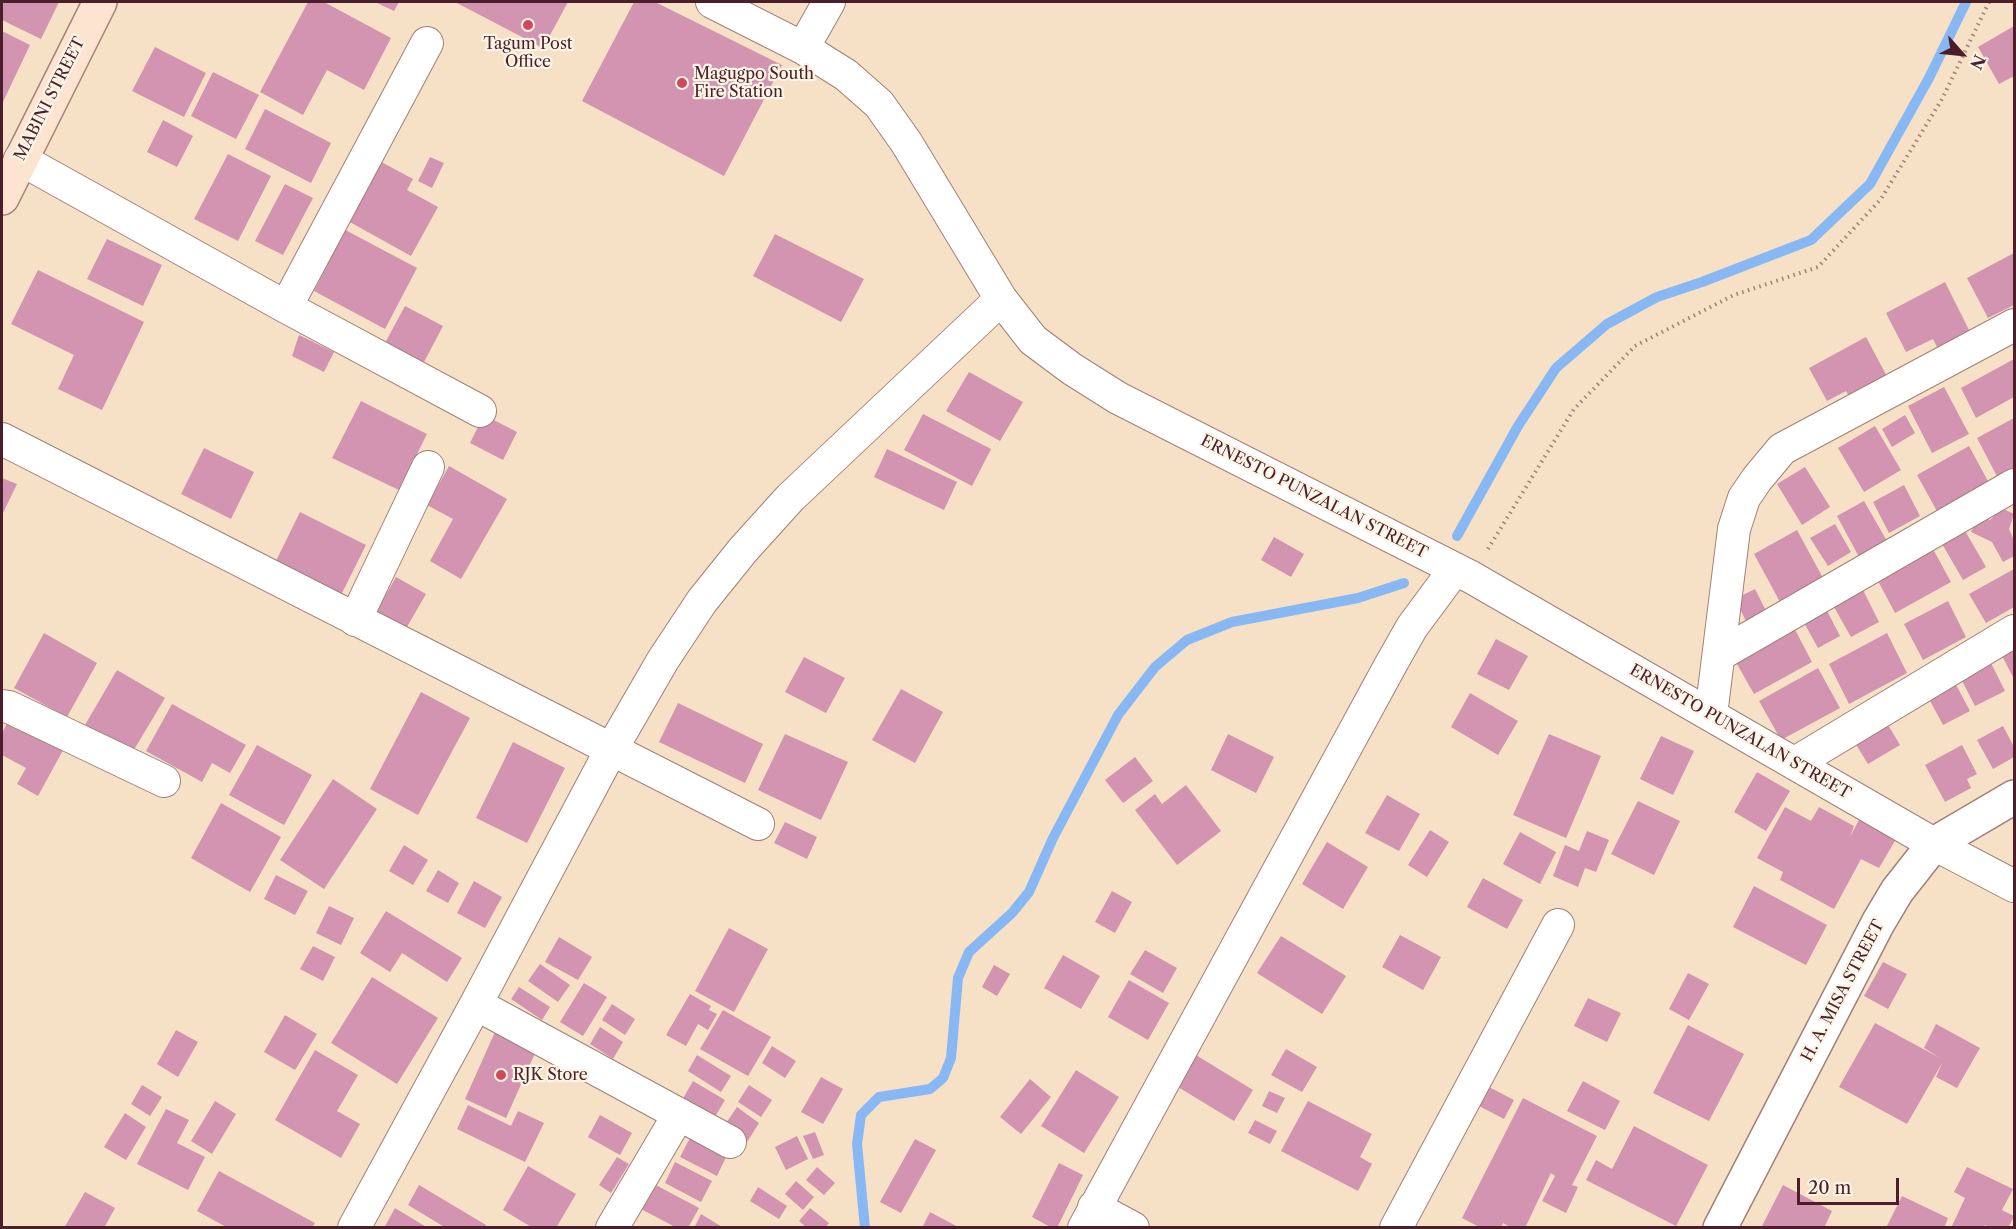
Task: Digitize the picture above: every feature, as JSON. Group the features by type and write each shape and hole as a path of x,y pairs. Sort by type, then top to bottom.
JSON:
{"main road":[{"name":"MABINI STREET","path":"2,198 100,2"}],"street":[{"name":"ERNESTO PUNZALAN STREET","path":"712,2 803,48 846,75 879,105 906,142 1000,299 1033,340 1072,369 1118,398 1463,573 1934,844 2014,886"},
{"path":"803,48 829,2"},
{"path":"286,307 427,43"},
{"path":"20,159 286,307 480,411"},
{"path":"354,1227 611,750 663,660 689,621 743,550 790,498 1000,299"},
{"path":"1711,715 1734,529 1744,498 1756,479 1782,449 2014,325"},
{"path":"2,439 758,824"},
{"path":"355,620 428,467"},
{"path":"1719,655 2014,485"},
{"path":"1133,1227 1089,1217 1412,627 1463,573"},
{"path":"1795,763 2014,631"},
{"path":"2,706 164,781"},
{"name":"H. A. MISA STREET","path":"1720,1227 1878,923 1903,883 1934,844 2014,797"},
{"path":"1396,1227 1558,925"},
{"path":"476,1004 730,1142"},
{"path":"612,1227 679,1114"}],"path":[{"path":"1463,573 1574,409 1635,346 1734,295 1818,267 1881,199 1942,99 1989,2"}],"building":[{"path":"2,2 59,2 41,39 2,20"},
{"path":"308,2 324,2 391,38 364,90 327,70 303,115 260,92"},
{"path":"375,2 399,2 394,11"},
{"name":"Tagum Post Office","path":"455,2 568,2 543,48"},
{"name":"Magugpo South Fire Station","path":"634,2 655,2 782,65 724,176 582,101"},
{"path":"2014,26 2014,76 1999,84 1978,47"},
{"path":"2,31 30,45 2,104"},
{"path":"155,47 206,73 184,117 132,91"},
{"path":"213,72 259,95 236,139 191,116"},
{"path":"265,109 331,143 311,183 245,149"},
{"path":"163,120 193,136 177,167 147,152"},
{"path":"228,154 271,176 238,241 194,219"},
{"path":"372,157 413,179 407,190 438,207 411,256 339,216"},
{"path":"430,157 444,163 432,188 418,181"},
{"path":"285,184 313,198 283,255 255,241"},
{"path":"336,225 417,268 385,329 314,291 328,264 318,259"},
{"path":"775,234 864,279 841,322 753,276"},
{"path":"107,239 162,265 143,306 87,279"},
{"path":"2014,253 2014,305 1988,318 1967,278"},
{"path":"38,270 144,322 102,410 58,389 74,355 11,324"},
{"path":"1945,282 1973,338 1941,355 1933,339 1906,352 1886,313"},
{"path":"405,306 443,326 423,364 385,343"},
{"path":"299,335 334,352 324,372 292,356"},
{"path":"1866,337 1890,382 1852,402 1846,391 1827,401 1809,368"},
{"path":"2014,359 2014,397 1976,418 1961,388"},
{"path":"969,372 1023,402 1000,441 946,411"},
{"path":"1944,387 1969,434 1932,453 1908,406"},
{"path":"361,401 427,434 399,490 332,458"},
{"path":"923,414 991,449 972,486 904,450"},
{"path":"484,415 517,432 503,460 470,443"},
{"path":"1905,415 1915,433 1892,447 1882,429"},
{"path":"2014,418 2014,476 2001,484 1977,438"},
{"path":"1875,426 1901,470 1864,492 1838,448"},
{"path":"1969,446 1990,485 1938,513 1917,475"},
{"path":"204,448 254,472 231,519 181,494"},
{"path":"887,449 957,482 944,510 874,477"},
{"path":"449,466 507,499 461,579 430,561 453,519 427,505"},
{"path":"1805,467 1830,507 1802,525 1777,484"},
{"path":"2,478 17,484 3,513 2,513"},
{"path":"1904,485 1920,516 1889,533 1873,502"},
{"path":"1864,501 1887,541 1859,557 1837,516"},
{"path":"1999,507 2014,514 2009,529 2014,540 2014,556 2003,562 1992,542 1971,532 1979,515 1990,520"},
{"path":"300,512 366,545 340,597 274,565"},
{"path":"1835,524 1851,552 1828,566 1810,538"},
{"path":"1964,529 1986,567 1963,580 1941,542"},
{"path":"1797,530 1823,578 1780,602 1754,554"},
{"path":"1274,537 1304,554 1291,577 1261,560"},
{"path":"1933,549 1951,582 1895,613 1877,579"},
{"path":"2014,569 2014,607 1986,623 1969,594"},
{"path":"396,577 426,594 404,632 374,615"},
{"path":"1755,589 1766,611 1746,621 1735,599"},
{"path":"1863,590 1879,622 1851,637 1834,607"},
{"path":"1948,601 1966,637 1923,660 1904,624"},
{"path":"1825,607 1840,636 1818,648 1802,619"},
{"path":"1792,624 1812,662 1754,694 1733,657"},
{"path":"44,633 97,663 67,717 14,688"},
{"path":"1887,633 1907,673 1849,704 1829,664"},
{"path":"1496,639 1528,656 1509,690 1477,674"},
{"path":"2014,645 2014,679 2000,652"},
{"path":"1987,655 2005,691 1975,706 1957,671"},
{"path":"804,657 845,678 826,713 785,692"},
{"path":"1818,668 1840,708 1781,740 1759,701"},
{"path":"117,670 165,698 132,753 85,725"},
{"path":"1954,681 1970,711 1943,725 1927,695"},
{"path":"901,689 943,712 915,763 872,740"},
{"path":"421,692 470,718 418,815 370,789"},
{"path":"1470,693 1518,721 1498,755 1451,727"},
{"path":"678,703 763,744 745,783 659,742"},
{"path":"172,704 246,745 230,773 212,763 202,782 146,751"},
{"path":"13,712 68,741 38,796 17,784 26,768 2,755 2,733"},
{"path":"1884,718 1900,745 1868,764 1852,738"},
{"path":"2003,726 2014,747 2014,757 1993,769 1977,740"},
{"path":"785,734 848,762 821,820 758,790"},
{"path":"1228,734 1274,757 1256,793 1211,770"},
{"path":"1549,734 1601,756 1566,838 1513,815"},
{"path":"1661,736 1694,751 1673,795 1640,779"},
{"path":"513,742 565,768 527,843 476,818"},
{"path":"257,745 312,775 284,825 229,795"},
{"path":"1962,745 1977,774 1967,779 1971,788 1945,802 1925,765"},
{"path":"1135,757 1153,781 1123,803 1105,780"},
{"path":"1757,772 1790,791 1766,831 1734,812"},
{"path":"333,779 377,809 324,889 280,860"},
{"path":"1186,785 1221,831 1177,865 1135,810 1155,794 1162,804"},
{"path":"1387,795 1420,814 1399,851 1365,833"},
{"path":"1638,801 1680,821 1654,875 1611,854"},
{"path":"221,803 281,837 250,892 191,858"},
{"path":"1785,807 1811,821 1819,807 1854,826 1850,837 1860,818 1896,839 1879,868 1861,859 1834,909 1780,880 1783,872 1757,858"},
{"path":"785,822 817,837 807,859 774,843"},
{"path":"1430,830 1449,842 1427,877 1408,865"},
{"path":"1587,831 1609,840 1596,872 1585,868 1578,887 1553,876 1565,845 1579,851"},
{"path":"1520,832 1556,852 1540,884 1503,864"},
{"path":"1327,842 1368,867 1343,909 1302,884"},
{"path":"404,845 428,860 413,885 389,871"},
{"path":"438,870 459,883 448,903 426,891"},
{"path":"276,875 308,891 295,915 264,899"},
{"path":"1483,878 1523,900 1507,929 1467,907"},
{"path":"474,881 502,897 485,928 457,913"},
{"path":"1754,886 1827,925 1806,965 1733,927"},
{"path":"1112,891 1132,902 1115,933 1095,922"},
{"path":"329,906 354,918 341,945 316,933"},
{"path":"386,911 462,958 447,982 402,953 390,972 360,953"},
{"path":"729,928 768,949 734,1012 695,991"},
{"path":"1400,935 1441,957 1423,990 1382,967"},
{"path":"1281,936 1346,976 1322,1014 1257,973"},
{"path":"559,937 592,957 578,980 545,962"},
{"path":"313,946 335,957 323,981 300,969"},
{"path":"1145,950 1177,968 1163,993 1130,974"},
{"path":"1063,955 1100,976 1081,1009 1044,988"},
{"path":"1883,962 1907,974 1888,1009 1864,996"},
{"path":"540,964 570,985 558,1002 528,981"},
{"path":"994,965 1010,974 997,996 982,987"},
{"path":"1688,973 1709,984 1689,1020 1669,1009"},
{"path":"372,977 438,1018 397,1084 331,1043"},
{"path":"1129,980 1169,1003 1148,1040 1108,1017"},
{"path":"584,983 607,997 583,1036 560,1022"},
{"path":"519,987 550,1007 542,1020 511,999"},
{"path":"690,994 711,1006 709,1010 717,1014 708,1030 698,1024 686,1046 666,1035"},
{"path":"1588,998 1621,1013 1607,1042 1574,1026"},
{"path":"612,1004 635,1019 625,1035 602,1020"},
{"path":"723,1010 771,1037 748,1076 700,1049"},
{"path":"285,1015 317,1034 295,1070 264,1052"},
{"path":"1875,1023 1940,1058 1924,1048 1936,1024 1980,1048 1957,1088 1936,1077 1942,1063 1907,1124 1839,1087"},
{"path":"1688,1025 1744,1054 1709,1121 1653,1093"},
{"path":"600,1027 623,1042 613,1059 590,1044"},
{"path":"176,1030 198,1042 178,1077 157,1064"},
{"name":"RJK Store","path":"495,1032 536,1051 506,1118 465,1099"},
{"path":"772,1046 796,1061 785,1078 762,1063"},
{"path":"1286,1049 1317,1067 1302,1092 1271,1075"},
{"path":"315,1050 358,1075 337,1111 360,1124 341,1158 275,1120"},
{"path":"1191,1052 1253,1090 1234,1121 1173,1084"},
{"path":"697,1055 731,1076 721,1092 688,1071"},
{"path":"1076,1070 1119,1097 1084,1153 1041,1126"},
{"path":"821,1077 843,1089 823,1124 801,1112"},
{"path":"1030,1079 1051,1097 1021,1134 1000,1117"},
{"path":"693,1081 725,1100 713,1120 681,1102"},
{"path":"1583,1081 1620,1101 1605,1130 1567,1111"},
{"path":"142,1085 162,1097 150,1116 131,1104"},
{"path":"749,1085 772,1100 761,1117 738,1102"},
{"path":"1489,1087 1514,1100 1504,1119 1479,1106"},
{"path":"1269,1091 1285,1098 1277,1113 1262,1106"},
{"path":"1523,1098 1597,1136 1572,1185 1578,1187 1566,1213 1542,1201 1555,1176 1551,1173 1525,1228 1512,1228 1503,1223 1501,1228 1481,1228 1462,1218"},
{"path":"215,1101 236,1114 212,1154 191,1141"},
{"path":"1308,1101 1372,1134 1360,1157 1372,1164 1358,1191 1281,1151"},
{"path":"468,1105 511,1126 518,1111 544,1123 525,1162 457,1129"},
{"path":"737,1107 759,1123 747,1142 724,1126"},
{"path":"166,1109 189,1120 177,1143 205,1157 188,1190 137,1164"},
{"path":"125,1113 146,1127 126,1160 104,1147"},
{"path":"600,1115 632,1133 620,1155 588,1137"},
{"path":"1255,1120 1277,1131 1270,1144 1248,1133"},
{"path":"1634,1126 1708,1165 1676,1226 1586,1180 1596,1160 1612,1169"},
{"path":"815,1132 824,1155 813,1159 803,1136"},
{"path":"691,1136 727,1155 717,1176 680,1157"},
{"path":"797,1136 808,1159 786,1170 775,1147"},
{"path":"915,1139 936,1150 901,1213 880,1202"},
{"path":"617,1157 629,1164 611,1193 599,1185"},
{"path":"675,1162 712,1181 701,1202 665,1183"},
{"path":"1059,1163 1083,1175 1057,1228 1052,1228 1032,1217"},
{"path":"528,1166 576,1194 556,1228 533,1228 503,1210"},
{"path":"817,1167 835,1183 824,1195 806,1180"},
{"path":"1967,1167 2013,1189 2002,1210 2014,1216 2008,1228 1991,1228 1985,1225 1984,1228 1951,1228 1965,1198 1954,1192"},
{"path":"219,1171 315,1223 312,1228 228,1228 197,1211"},
{"path":"796,1181 814,1197 803,1210 785,1194"},
{"path":"652,1183 699,1208 688,1228 677,1228 639,1208"},
{"path":"419,1185 486,1225 485,1228 446,1228 408,1205"},
{"path":"1783,1185 1832,1211 1824,1228 1761,1228"},
{"path":"758,1187 787,1206 779,1219 750,1201"},
{"path":"85,1192 115,1208 104,1228 64,1228"},
{"path":"1902,1196 1948,1218 1944,1228 1886,1228"},
{"path":"395,1208 428,1228 384,1228"},
{"path":"810,1208 829,1223 825,1228 807,1228 799,1221"},
{"path":"930,1212 960,1228 922,1228"},
{"path":"701,1214 724,1228 694,1228"}],"waterway":[{"path":"1457,536 1518,426 1556,368 1607,324 1657,297 1811,240 1870,184 1929,78 1966,2"},
{"path":"865,1228 857,1144 861,1115 879,1097 930,1089 943,1078 951,1058 958,978 969,952 1012,913 1029,892 1053,838 1118,715 1155,667 1187,640 1232,622 1358,598 1404,583"}],"place":[{"name":"Tagum Post Office","path":"528,25"},
{"name":"Magugpo South Fire Station","path":"682,83"},
{"name":"RJK Store","path":"501,1075"}]}
